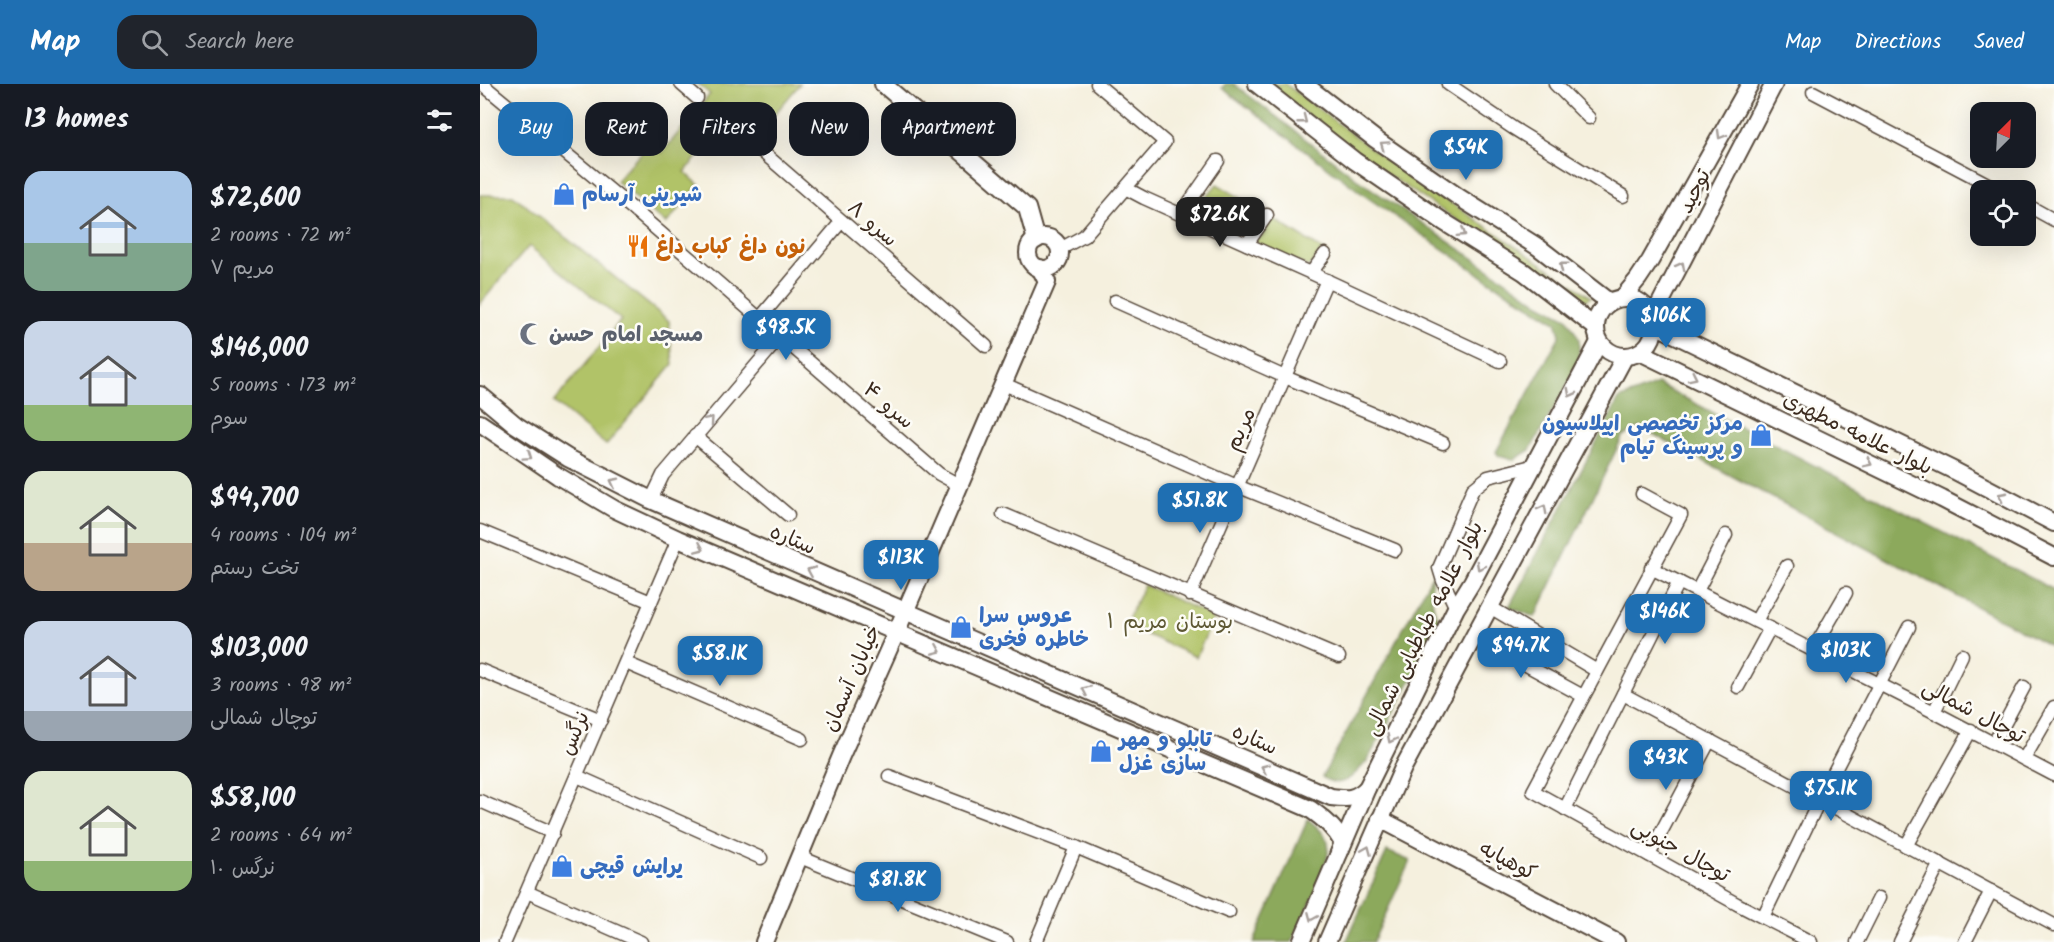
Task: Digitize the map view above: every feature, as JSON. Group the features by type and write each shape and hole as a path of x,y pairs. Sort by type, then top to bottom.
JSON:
{"street":[{"path":"681,84 697,98"},
{"path":"883,84 1027,208 1036,240"},
{"path":"1060,249 1084,236 1165,142 1097,84"},
{"path":"1257,84 1355,161 1444,222 1524,272 1597,334 1610,353 1633,354"},
{"path":"1304,84 1375,139 1460,198 1616,299 1639,300 1650,310 1654,322 1651,340 1633,354 1473,636 1402,768 1327,942"},
{"path":"1448,84 1513,128 1623,196"},
{"path":"1555,84 1589,118"},
{"name":"توحید","path":"1616,299 1638,279 1650,261 1750,84"},
{"name":"توحید","path":"1654,322 1774,84"},
{"name":"سرو ۴","path":"482,87 633,209 939,474 959,485"},
{"path":"1813,92 1980,180"},
{"name":"سرو ۸","path":"766,156 986,346"},
{"path":"1181,214 1218,161"},
{"path":"1126,189 1500,361"},
{"path":"2036,210 2054,220"},
{"path":"1247,244 1267,215"},
{"path":"760,318 841,222"},
{"path":"1050,239 1060,249 1056,265 1046,269 1032,263 1029,253 1032,243 1036,240 1050,239"},
{"path":"1311,273 1325,254"},
{"name":"خیابان آسمان","path":"764,942 841,756 1047,282 1040,268"},
{"name":"مریم","path":"1190,595 1327,280"},
{"path":"1597,334 1600,313 1616,299"},
{"path":"1115,302 1285,377 1443,442"},
{"name":"بلوار علامه مطهری","path":"1654,322 1955,471 2054,523"},
{"name":"بلوار علامه طباطبایی شمالی","path":"1301,942 1367,788 1456,608 1472,582 1532,466 1597,334"},
{"path":"651,500 663,475 781,336"},
{"name":"بلوار علامه مطهری","path":"1633,354 1942,499 2054,557"},
{"path":"1004,384 1237,486 1395,550"},
{"name":"ستاره","path":"480,395 516,425 568,458 651,500 1319,792 1343,798 1358,796 1367,788"},
{"name":"ستاره","path":"480,423 558,476 614,509 678,539 1310,809 1326,820 1338,834 1343,843 1339,853"},
{"path":"696,436 788,515"},
{"path":"1456,608 1439,568 1473,489 1488,477 1532,466"},
{"path":"1473,636 1583,696 1681,515 1642,494"},
{"path":"1003,514 1339,657"},
{"path":"480,531 651,602"},
{"path":"1697,591 1726,534"},
{"name":"نرگس","path":"506,942 678,539"},
{"path":"1756,621 1787,566"},
{"name":"توچال شمالی","path":"1651,568 1971,730 2054,775"},
{"path":"1565,809 1679,582"},
{"path":"1813,650 1846,593"},
{"path":"1490,607 1597,671"},
{"path":"1763,917 1820,799 1909,627"},
{"path":"1738,687 1770,628"},
{"path":"1935,712 1962,655"},
{"path":"626,663 802,739"},
{"path":"480,670 602,720"},
{"path":"1994,743 2024,687"},
{"path":"1623,694 2054,925"},
{"name":"توچال جنوبی","path":"1583,696 1533,791 1810,942"},
{"path":"2024,759 2054,707"},
{"path":"1906,846 1971,730"},
{"path":"1649,855 1710,740"},
{"path":"577,776 761,858"},
{"path":"890,776 1076,848 1229,912"},
{"path":"1310,809 1319,806 1322,800 1319,792"},
{"path":"480,801 553,833"},
{"name":"کوهپایه","path":"1380,819 1616,942"},
{"path":"1036,942 1076,848"},
{"path":"800,857 1007,942"},
{"path":"1900,942 1940,863"},
{"path":"1965,942 1991,891"},
{"path":"527,892 641,942"},
{"path":"1857,942 1879,898"}],"green space":[{"path":"698,84 800,84 777,111 777,102 703,102 710,94"},
{"path":"1225,84 1234,84 1360,181 1540,304 1567,318 1579,339 1579,360 1530,450 1514,460 1499,456 1496,452 1560,335 1556,322 1491,282 1368,198 1222,88"},
{"path":"1268,84 1285,84 1384,158 1591,297 1582,302 1353,152"},
{"path":"680,131 680,156 698,156 685,172 699,185 666,224 616,181 638,156 668,156 668,146"},
{"path":"1217,184 1262,211 1242,237 1193,213"},
{"path":"480,195 513,195 669,321 673,364 606,445 554,402 621,320 529,246 480,304"},
{"path":"1272,218 1323,250 1308,267 1254,242"},
{"path":"1658,384 2054,590 2054,648 1640,427 1623,436 1535,617 1509,607 1619,399"},
{"path":"1433,574 1432,600 1442,624 1367,761 1347,780 1335,783 1329,781 1322,777"},
{"name":"بوستان مریم ۱","path":"1144,585 1214,617 1196,657 1125,625"},
{"path":"1308,819 1319,828 1327,840 1328,848 1327,860 1309,906 1292,942 1254,942"},
{"path":"1387,851 1410,861 1373,942 1346,942"}],"place":[{"name":"شیرینی آرسام","path":"564,194"},
{"name":"نون داغ کباب داغ","path":"638,246"},
{"name":"مسجد امام حسن","path":"531,334"},
{"name":"مرکز تخصصی اپیلاسیون و پرسینگ تیام","path":"1761,435"},
{"name":"عروس سرا خاطره فخری","path":"961,627"},
{"name":"تابلو و مهر سازی غزل","path":"1101,751"},
{"name":"یرایش قیچی","path":"562,866"}]}
